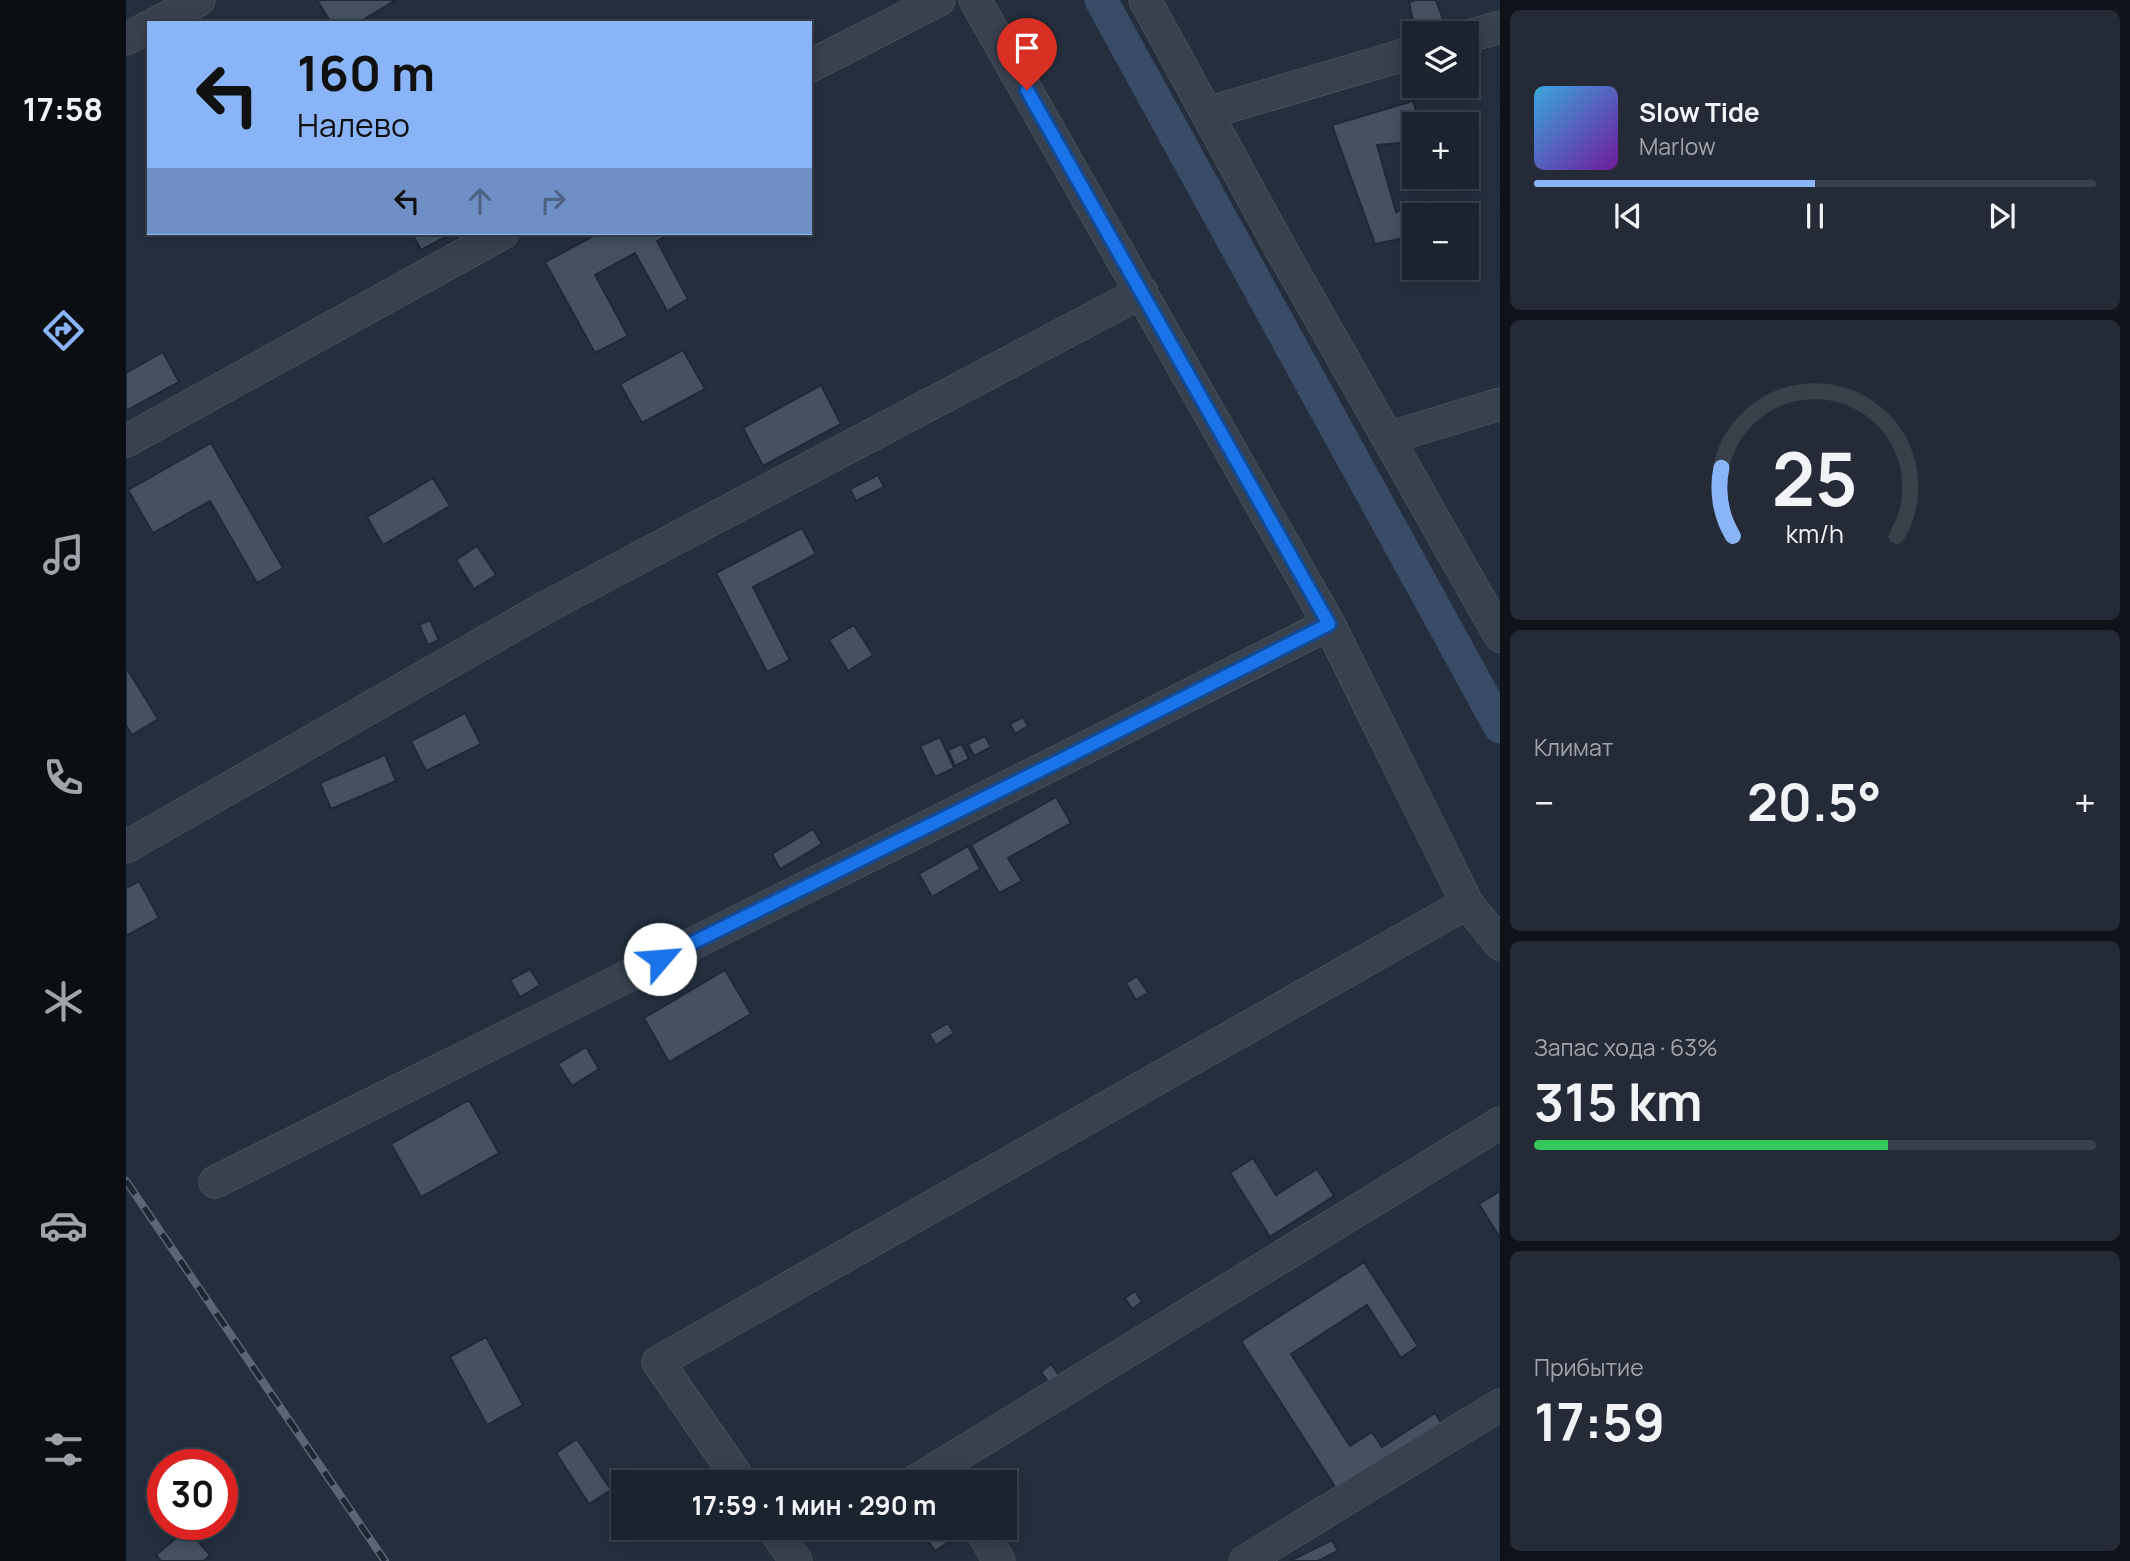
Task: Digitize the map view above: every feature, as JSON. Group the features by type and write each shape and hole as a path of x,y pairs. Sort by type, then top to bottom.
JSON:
{"street":[{"path":"812,65 939,0"},
{"path":"975,0 1329,624 1467,904 1500,944"},
{"path":"1145,0 1500,636"},
{"path":"160,21 188,3"},
{"path":"1479,33 1500,27"},
{"path":"126,39 147,28"},
{"path":"1207,113 1402,56"},
{"path":"126,441 499,235"},
{"path":"126,847 548,606 1142,292"},
{"path":"1388,438 1500,404"},
{"path":"215,1182 1329,624"},
{"path":"733,1470 659,1362 1467,904"},
{"path":"954,1470 1500,1123"},
{"path":"1245,1561 1500,1405"},
{"path":"781,1540 796,1561"},
{"path":"987,1540 999,1561"}],"building":[{"path":"317,0 396,0 361,21 330,21"},
{"path":"1436,0 1444,21 1413,21 1409,2"},
{"path":"1413,101 1416,112 1402,112 1402,143 1377,145 1396,212 1402,210 1402,238 1375,244 1332,125"},
{"path":"413,235 449,235 421,250"},
{"path":"595,235 669,235 657,241 688,299 667,311 635,253 595,275 628,336 595,353 545,262"},
{"path":"683,350 705,389 642,423 620,384"},
{"path":"163,352 179,382 126,411 126,373"},
{"path":"821,385 841,424 763,466 743,428"},
{"path":"211,443 283,568 257,583 210,501 153,533 128,490"},
{"path":"878,475 884,487 856,501 850,489"},
{"path":"433,478 450,506 383,545 367,517"},
{"path":"802,528 816,554 753,587 790,660 767,672 716,573"},
{"path":"477,546 496,575 474,589 456,560"},
{"path":"430,620 439,640 428,645 419,625"},
{"path":"854,625 873,655 848,671 829,640"},
{"path":"126,667 158,719 132,735 126,726"},
{"path":"465,713 481,744 426,771 411,741"},
{"path":"1023,717 1028,726 1015,734 1010,724"},
{"path":"985,736 991,747 974,756 968,744"},
{"path":"940,737 954,768 935,777 920,746"},
{"path":"962,744 969,759 955,766 948,750"},
{"path":"385,755 396,781 331,809 320,783"},
{"path":"1056,797 1071,823 1008,858 1022,881 999,893 971,845"},
{"path":"813,829 822,844 780,869 772,854"},
{"path":"968,846 980,869 932,897 919,874"},
{"path":"139,881 159,918 126,936 126,888"},
{"path":"530,969 540,985 520,997 510,980"},
{"path":"725,970 751,1014 669,1062 644,1018"},
{"path":"1137,976 1148,993 1136,1000 1126,983"},
{"path":"948,1023 954,1033 936,1045 929,1034"},
{"path":"586,1047 599,1069 572,1086 558,1064"},
{"path":"469,1100 499,1153 421,1197 391,1144"},
{"path":"1253,1158 1276,1195 1317,1169 1334,1196 1270,1237 1230,1173"},
{"path":"1500,1191 1500,1238 1479,1204"},
{"path":"1364,1262 1418,1346 1401,1358 1367,1305 1291,1354 1350,1446 1372,1432 1382,1447 1435,1413 1447,1432 1343,1499 1241,1341"},
{"path":"1135,1291 1142,1302 1132,1309 1125,1298"},
{"path":"486,1337 523,1405 487,1425 450,1357"},
{"path":"1051,1364 1067,1386 1057,1394 1041,1372"},
{"path":"577,1439 611,1490 589,1504 556,1453"},
{"path":"174,1540 197,1540 210,1555 204,1561 161,1561 156,1555"},
{"path":"927,1540 952,1540 935,1551"},
{"path":"1332,1540 1338,1551 1318,1561 1290,1561"}],"waterway":[{"path":"1101,0 1500,727"}],"railway":[{"path":"126,1181 385,1561"}],"route":[{"path":"660,959 1329,624 1027,90"}]}
